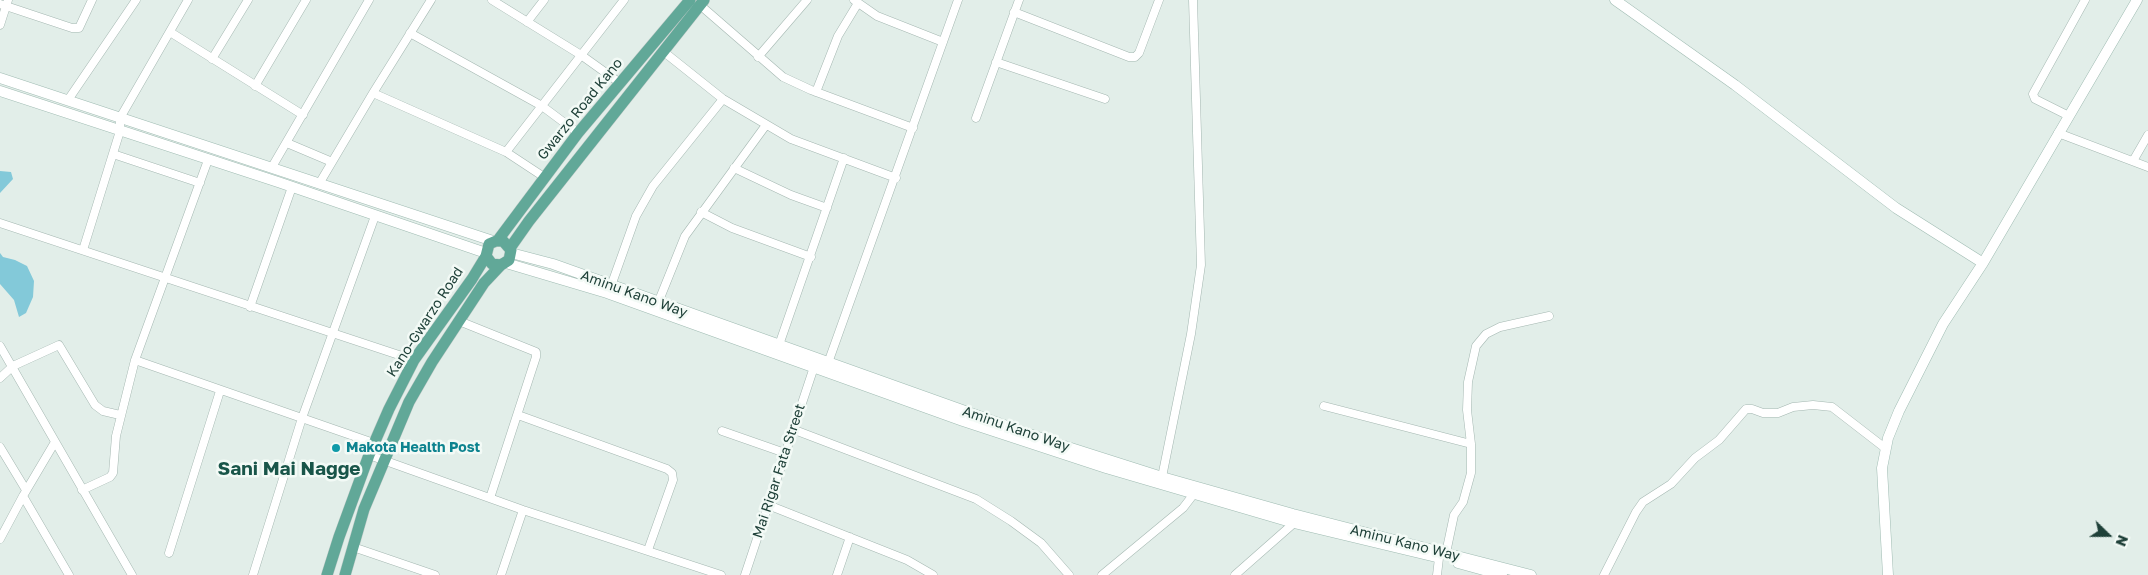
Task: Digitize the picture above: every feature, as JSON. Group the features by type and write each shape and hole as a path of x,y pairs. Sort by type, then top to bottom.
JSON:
{"main road":[{"path":"1615,0 1735,85 1896,208 1983,263"},
{"path":"1888,575 1882,468 1886,448 1899,411 1943,324 1983,263 2137,0"},
{"path":"0,91 292,187 486,255 492,264 504,264 529,220 664,52 698,2"},
{"name":"Gwarzo Road Kano","path":"496,241 578,133 620,83 698,2"},
{"path":"0,78 320,184 496,241 505,242 511,250"},
{"path":"486,255 488,246 496,241"},
{"name":"Aminu Kano Way","path":"511,250 658,303 814,367 847,374 1010,437 1140,474 1192,495 1294,524 1531,575"},
{"name":"Kano-Gwarzo Road","path":"327,575 369,455 397,392 414,360 486,255"},
{"name":"Aminu Kano Way","path":"504,264 779,345 828,362 847,374"},
{"name":"Kano-Gwarzo Road","path":"345,575 364,509 388,448 409,402 432,362 484,283 504,264"},
{"name":"Aminu Kano Way","path":"1140,474 1162,477 1442,556 1474,572 1502,575"}],"street":[{"path":"0,25 5,3 72,28 79,28 92,0"},
{"path":"68,100 136,0"},
{"path":"83,250 120,131 120,118 188,0"},
{"path":"212,59 248,0"},
{"path":"255,86 306,0"},
{"path":"272,167 370,0"},
{"path":"320,184 373,93 431,0"},
{"path":"492,0 581,55 620,83"},
{"path":"527,22 544,0"},
{"path":"506,152 624,0"},
{"path":"758,56 807,0"},
{"path":"828,362 896,178 958,0"},
{"path":"976,118 1019,0"},
{"path":"1014,12 1129,57 1135,57 1139,53 1158,0"},
{"path":"1162,477 1191,334 1201,265 1193,0"},
{"path":"2069,116 2035,99 2033,94 2085,0"},
{"path":"816,92 838,36 856,1 877,16 943,42"},
{"path":"698,2 783,77 816,92 913,128"},
{"path":"170,32 303,115"},
{"path":"410,33 542,106 578,133"},
{"path":"664,52 723,99 766,126 791,139 896,178"},
{"path":"996,62 1104,99"},
{"path":"373,93 506,152 544,177"},
{"path":"611,286 636,216 653,186 723,99"},
{"path":"658,303 685,236 766,126"},
{"path":"2058,133 2148,167"},
{"path":"2133,161 2148,135"},
{"path":"287,143 332,162"},
{"path":"113,154 200,183"},
{"path":"779,345 844,158"},
{"path":"82,490 110,477 113,473 120,415 135,360 208,160"},
{"path":"734,168 791,195 827,208"},
{"path":"250,307 292,187"},
{"path":"701,212 732,228 811,257"},
{"path":"253,575 302,418 375,216"},
{"path":"0,223 414,360"},
{"path":"1437,575 1454,514 1463,502 1471,473 1472,444 1467,410 1468,382 1476,346 1486,334 1500,327 1549,316"},
{"path":"459,321 536,352 518,415 490,498"},
{"path":"0,346 132,575"},
{"path":"0,378 13,366 56,346 61,346 95,405 103,411 120,415"},
{"path":"135,360 388,448"},
{"name":"Mai Rigar Fata Street","path":"745,575 814,367"},
{"path":"168,553 220,390"},
{"path":"1604,575 1643,502 1671,484 1695,458 1719,440 1746,409 1764,413 1778,413 1793,407 1813,405 1832,407 1886,448"},
{"path":"1324,406 1472,444"},
{"path":"518,415 667,469 672,473 673,480 648,550"},
{"path":"792,429 976,499 1012,521 1040,543 1069,575"},
{"path":"722,431 785,453"},
{"path":"0,539 24,493 56,442"},
{"path":"1,450 69,575"},
{"path":"369,455 523,510 721,575"},
{"path":"1102,575 1184,508 1192,495"},
{"path":"768,505 908,560 933,575"},
{"path":"501,575 523,510"},
{"path":"1235,575 1294,524"},
{"path":"837,575 850,537"},
{"path":"353,547 435,575"}],"water":[{"path":"0,171 11,172 13,179 0,193"},
{"path":"0,253 3,257 27,266 34,281 33,297 26,313 19,317 14,300 0,284"}],"place":[{"name":"Makota Health Post","path":"336,448"}],"district":[{"name":"Sani Mai Nagge","path":"289,469"}]}
